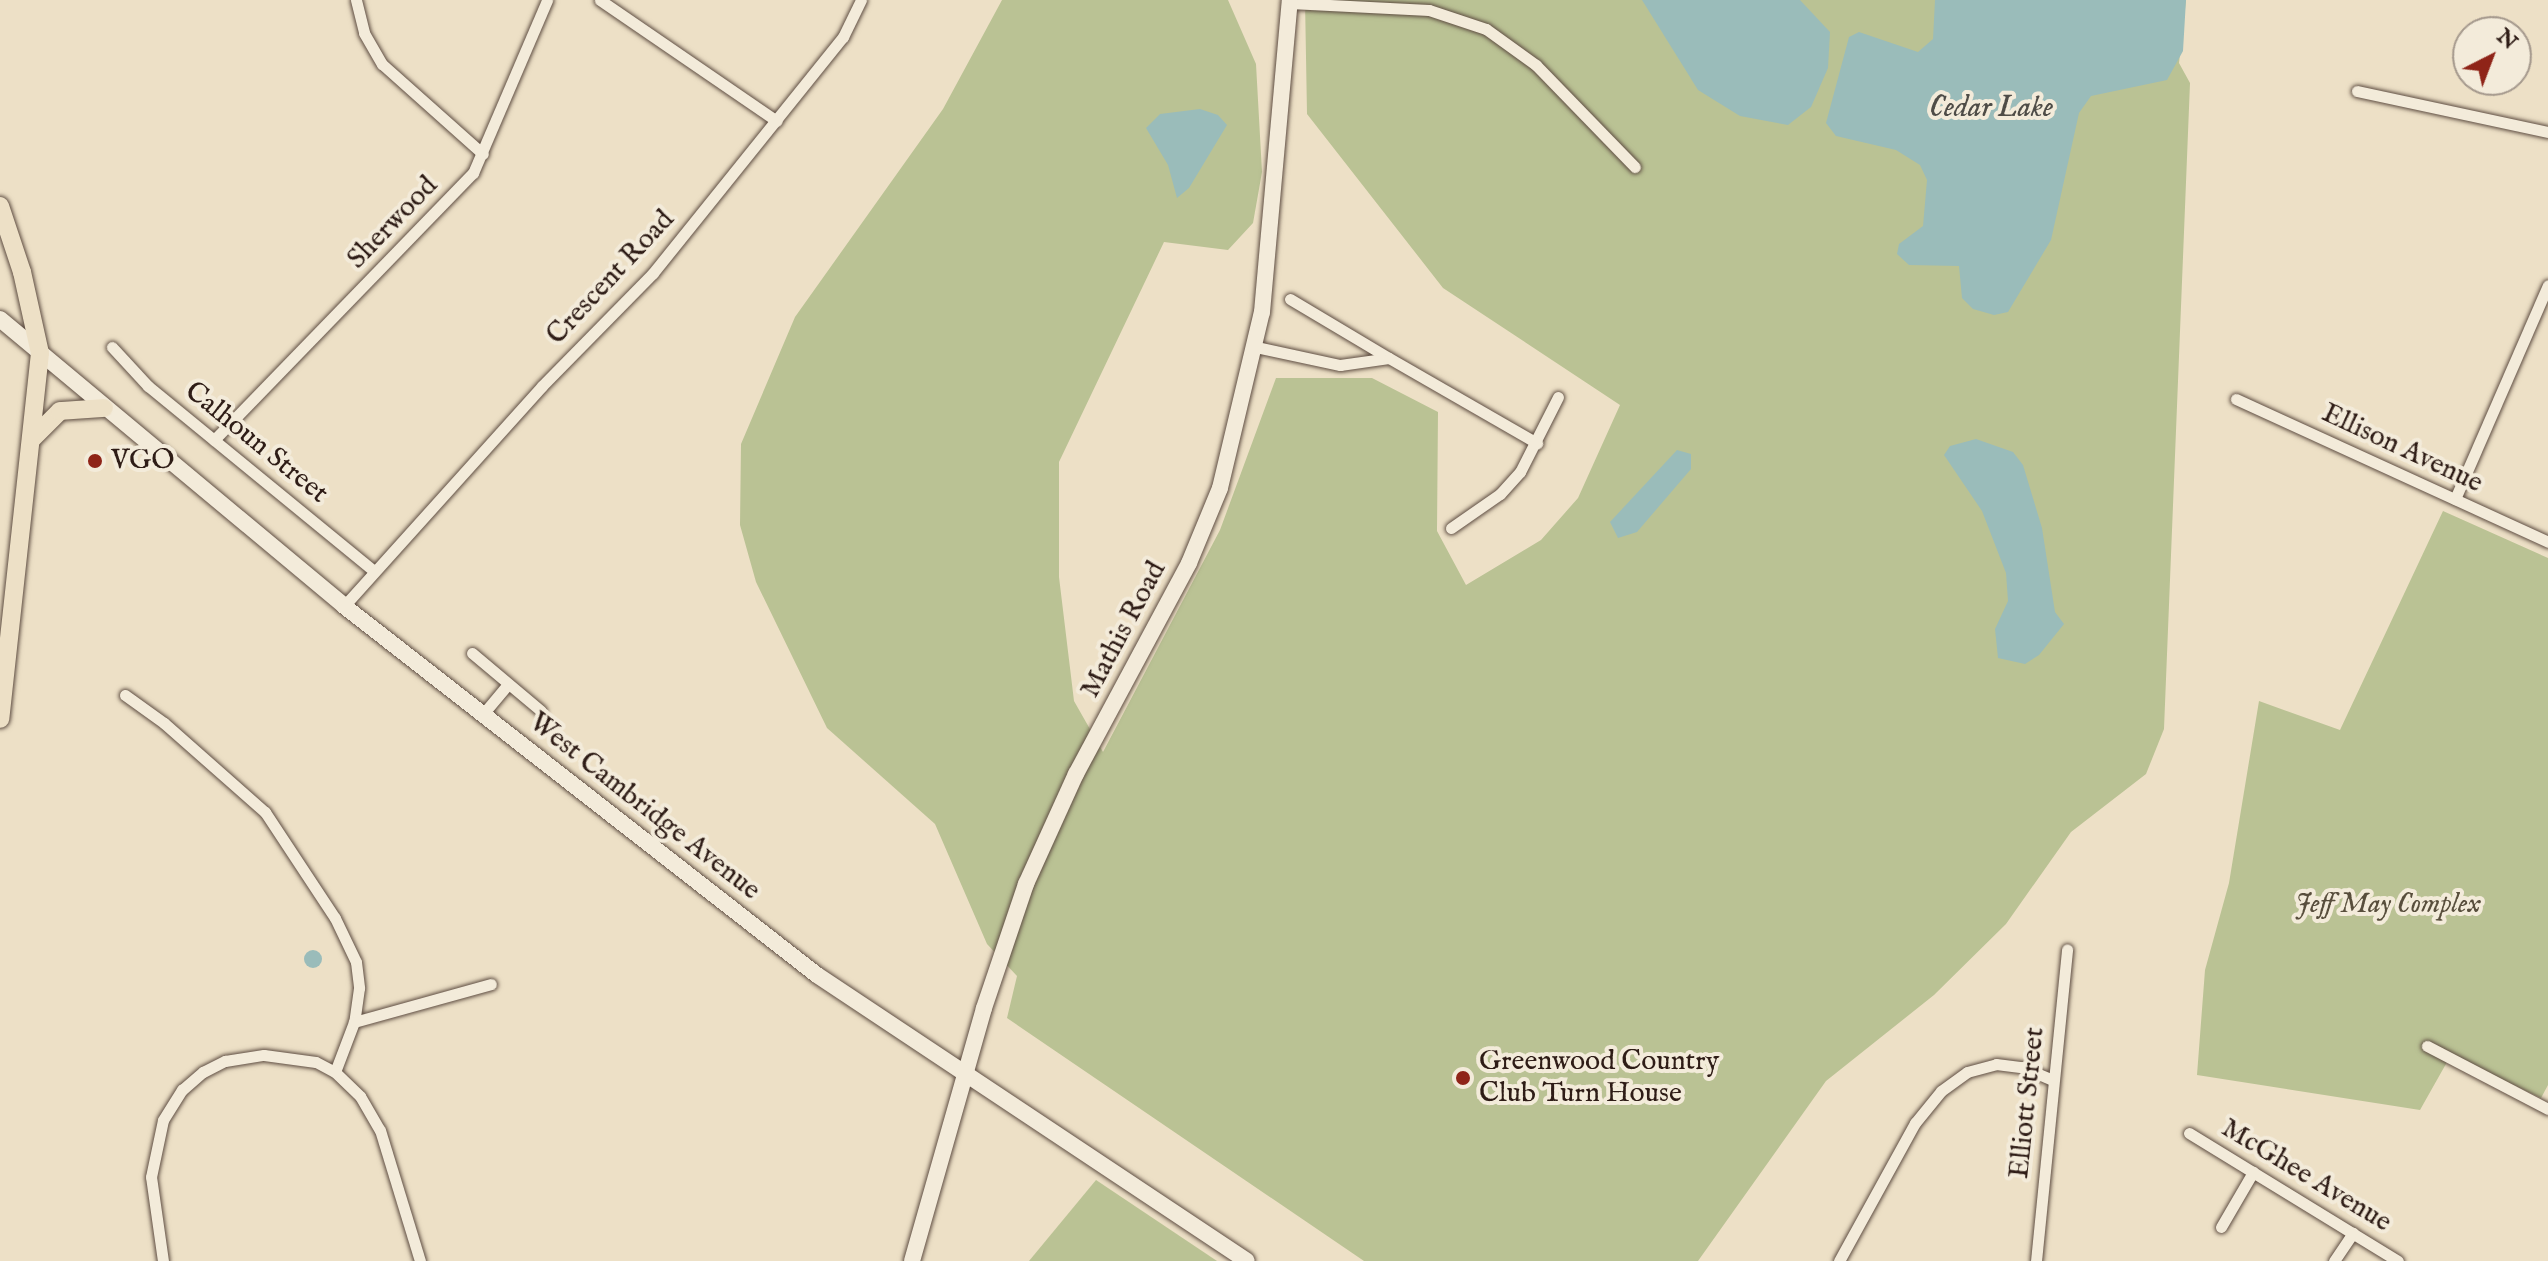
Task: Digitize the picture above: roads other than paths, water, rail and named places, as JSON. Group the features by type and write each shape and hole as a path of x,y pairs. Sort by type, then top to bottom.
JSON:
{"main road":[{"name":"Mathis Road","path":"912,1261 964,1075 1009,932 1046,837 1207,522 1256,347 1290,2"},
{"path":"0,206 4,232 40,353 0,719"},
{"name":"West Cambridge Avenue","path":"0,319 344,606 817,975 1247,1261"},
{"path":"33,438 60,411 104,408"}],"street":[{"path":"356,0 364,33 382,64 483,154"},
{"name":"Sherwood","path":"214,440 449,202 483,154 547,0"},
{"path":"600,0 777,121"},
{"name":"Crescent Road","path":"344,606 653,273 843,37 861,0"},
{"path":"1290,2 1405,4 1455,17 1510,43 1635,167"},
{"path":"2357,91 2548,132"},
{"path":"2455,499 2548,287"},
{"path":"1290,299 1537,443"},
{"name":"Calhoun Street","path":"112,347 148,386 374,571"},
{"path":"1256,347 1340,365 1389,358"},
{"path":"1451,528 1500,494 1537,443 1558,397"},
{"name":"Ellison Avenue","path":"2236,399 2548,542"},
{"path":"472,653 541,711"},
{"path":"483,714 508,684"},
{"path":"125,695 243,790 282,835 352,952 359,988 354,1022 335,1072"},
{"name":"Elliott Street","path":"2036,1261 2067,950"},
{"path":"354,1022 491,984"},
{"path":"2427,1046 2548,1109"},
{"path":"163,1261 151,1196 152,1158 163,1120 182,1090 203,1072 243,1057 286,1056 335,1072 360,1096 380,1130 420,1261"},
{"path":"1839,1261 1915,1123 1941,1091 1967,1072 1996,1064 2022,1067 2052,1080"},
{"name":"McGhee Avenue","path":"2189,1133 2398,1261"},
{"path":"2221,1227 2253,1172"},
{"path":"2334,1261 2353,1233"}],"water":[{"path":"1642,0 1800,0 1830,32 1828,68 1811,107 1788,125 1740,116 1698,90"},
{"name":"Cedar Lake","path":"1935,0 2186,0 2183,51 2167,80 2091,96 2079,113 2051,240 2008,312 1994,315 1973,309 1962,298 1959,266 1909,265 1897,254 1899,244 1923,226 1927,180 1920,165 1896,150 1836,136 1826,123 1849,37 1859,32 1918,52 1933,39"},
{"path":"1200,109 1218,115 1227,125 1189,188 1177,198 1168,165 1146,128 1160,114"},
{"path":"1976,439 2013,452 2023,465 2042,528 2055,612 2064,624 2039,655 2025,664 1998,658 1995,629 2008,601 2006,573 1982,511 1944,455 1950,446"},
{"path":"1677,450 1691,454 1691,469 1637,532 1618,538 1610,522"},
{"path":"309,950 317,950 322,959 320,966 309,968 304,963 304,955"}],"place":[{"name":"VGO","path":"95,461"},
{"name":"Greenwood Country Club Turn House","path":"1463,1078"}],"park label":[{"name":"Jeff May Complex","path":"2388,905"}]}
